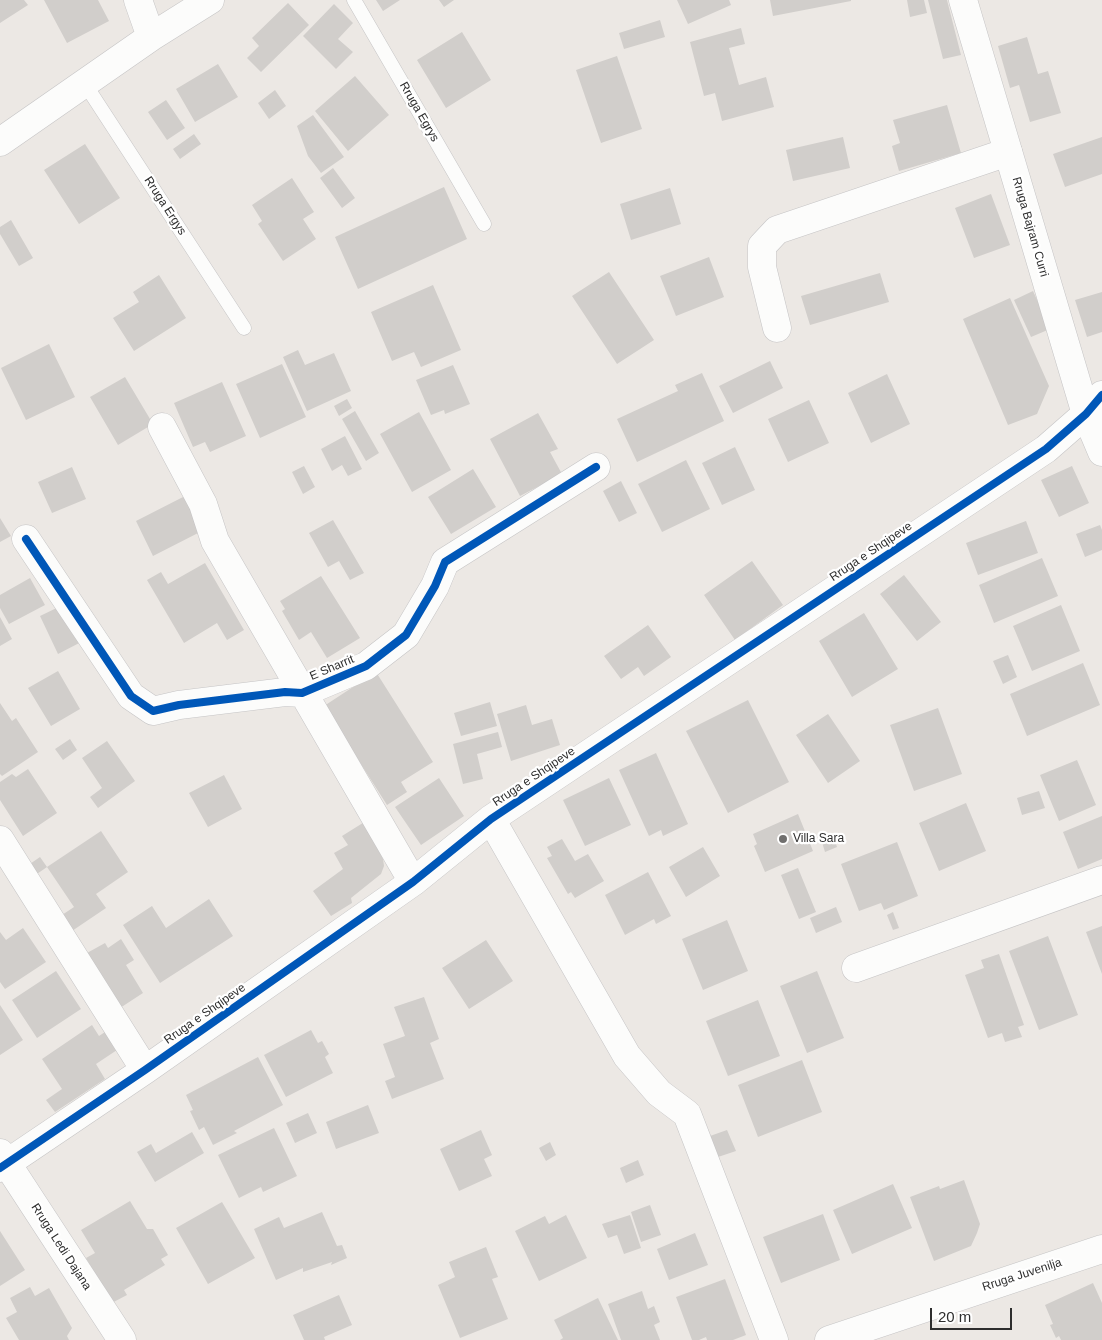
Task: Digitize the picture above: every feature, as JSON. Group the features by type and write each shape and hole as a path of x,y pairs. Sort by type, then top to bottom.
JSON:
{"street":[{"path":"138,0 151,37"},
{"path":"0,142 151,37 210,0"},
{"name":"Rruga Bajram Curri","path":"964,0 1008,152 1094,405 1102,452"},
{"path":"776,328 762,267 762,246 777,230 1008,152"},
{"name":"Rruga e Shqipeve","path":"2,1161 145,1070 413,882 491,819 1038,454 1094,405"},
{"path":"162,427 203,504 215,541 413,882"},
{"name":"E Sharrit","path":"26,539 131,696 153,712 179,705 285,692 302,693 366,666 406,635 435,586 445,562 596,467"},
{"path":"491,819 627,1056 659,1093 687,1114 774,1340"},
{"path":"0,840 145,1070"},
{"path":"856,968 1102,880"},
{"name":"Rruga Ledi Dajana","path":"2,1161 122,1340"},
{"name":"Rruga Juvenilja","path":"829,1340 1102,1249"}],"lane":[{"name":"Rruga Egrys","path":"354,0 484,224"},
{"name":"Rruga Ergys","path":"85,84 244,328"}],"building":[{"path":"0,0 24,0 28,5 0,23"},
{"path":"44,0 98,0 109,21 67,43"},
{"path":"376,0 400,0 383,11"},
{"path":"439,0 454,0 444,7"},
{"path":"677,0 729,0 731,5 688,24"},
{"path":"770,0 851,0 851,1 773,16"},
{"path":"907,0 924,0 927,13 910,17"},
{"path":"928,0 947,0 961,55 943,59"},
{"path":"288,3 309,25 261,72 247,58 259,46 252,38"},
{"path":"334,4 353,23 338,39 353,52 336,69 303,36"},
{"path":"660,20 665,37 624,49 619,33"},
{"path":"741,28 745,44 729,48 739,85 766,77 774,107 722,121 715,93 704,96 690,42"},
{"path":"462,32 491,80 446,108 417,60"},
{"path":"1027,37 1038,74 1048,71 1061,113 1030,122 1019,85 1010,88 998,46"},
{"path":"617,56 642,129 601,143 576,70"},
{"path":"218,64 238,97 195,122 176,89"},
{"path":"355,76 389,115 348,151 315,111"},
{"path":"275,90 286,106 269,119 258,103"},
{"path":"166,100 185,128 167,140 148,112"},
{"path":"947,105 961,153 899,171 892,146 900,143 893,120"},
{"path":"313,115 344,157 321,173 308,156 297,126"},
{"path":"194,134 201,144 180,159 173,149"},
{"path":"843,137 850,168 793,181 786,150"},
{"path":"1102,137 1102,174 1065,187 1053,154"},
{"path":"85,144 120,198 79,224 44,170"},
{"path":"333,168 355,198 342,208 320,178"},
{"path":"292,178 314,212 303,219 316,239 283,261 258,224 262,221 252,205"},
{"path":"444,187 467,239 358,289 335,237"},
{"path":"670,188 681,224 631,240 620,204"},
{"path":"991,194 1010,245 974,258 955,208"},
{"path":"11,220 33,258 19,266 0,234 0,227"},
{"path":"709,257 724,297 676,316 660,276"},
{"path":"609,272 654,340 617,364 572,296"},
{"path":"880,273 889,302 810,325 801,296"},
{"path":"159,275 186,318 134,351 113,318 139,302 133,292"},
{"path":"433,285 461,350 421,367 414,352 392,361 371,312"},
{"path":"1033,291 1050,329 1031,337 1014,300"},
{"path":"1102,292 1102,332 1087,337 1075,300"},
{"path":"1010,298 1049,386 1037,414 1008,425 963,319"},
{"path":"49,344 75,397 26,420 1,368"},
{"path":"298,350 305,365 334,353 351,391 307,411 283,357"},
{"path":"770,361 783,388 733,413 719,386"},
{"path":"282,364 306,417 260,438 236,384"},
{"path":"453,365 470,404 445,414 444,410 431,415 416,380"},
{"path":"702,373 724,421 637,462 617,419 678,391 675,385"},
{"path":"887,374 910,424 871,443 848,393"},
{"path":"125,377 153,424 118,445 90,397"},
{"path":"222,382 246,436 210,452 205,442 193,447 174,403"},
{"path":"347,399 352,408 339,416 334,406"},
{"path":"809,400 829,443 788,462 768,419"},
{"path":"355,411 379,453 366,461 342,419"},
{"path":"419,412 451,470 412,492 380,434"},
{"path":"538,413 558,449 550,452 562,474 520,496 490,439"},
{"path":"345,436 362,469 348,476 342,465 332,471 321,449"},
{"path":"735,447 755,490 722,505 702,463"},
{"path":"686,460 710,509 662,532 638,484"},
{"path":"304,466 315,487 303,494 292,472"},
{"path":"1072,466 1089,503 1059,517 1041,480"},
{"path":"72,467 86,499 52,513 38,482"},
{"path":"473,469 496,507 451,534 428,497"},
{"path":"621,481 637,513 619,522 603,491"},
{"path":"185,496 202,531 153,556 136,521"},
{"path":"0,518 11,536 0,542"},
{"path":"333,520 364,573 350,580 339,561 328,567 309,533"},
{"path":"1026,521 1038,553 978,575 966,543"},
{"path":"1100,525 1102,530 1102,550 1085,557 1076,534"},
{"path":"1042,558 1058,596 994,623 979,585"},
{"path":"752,561 783,605 735,640 704,595"},
{"path":"205,563 244,630 227,640 217,623 184,643 147,580 161,572 168,584"},
{"path":"904,575 941,622 917,641 880,594"},
{"path":"321,576 360,638 327,658 311,632 299,640 282,611 285,609 280,601"},
{"path":"30,578 45,605 9,624 0,608 0,595"},
{"path":"67,603 85,640 58,654 40,616"},
{"path":"1061,605 1080,651 1032,671 1013,626"},
{"path":"864,613 898,669 852,697 819,641"},
{"path":"0,617 12,639 0,646"},
{"path":"648,625 671,657 644,676 638,667 621,679 604,656"},
{"path":"1008,655 1017,677 1003,684 993,661"},
{"path":"1083,663 1100,705 1027,736 1010,694"},
{"path":"58,671 80,709 51,726 28,688"},
{"path":"376,672 433,762 401,782 407,792 387,805 324,706"},
{"path":"748,700 789,782 728,813 686,731"},
{"path":"490,702 497,726 461,736 454,713"},
{"path":"0,703 12,721 16,718 38,752 2,776 0,774"},
{"path":"526,705 532,725 552,719 560,745 511,761 497,714"},
{"path":"938,708 962,774 914,791 890,725"},
{"path":"828,714 860,761 828,783 796,735"},
{"path":"498,732 502,747 477,754 483,779 463,784 453,744"},
{"path":"70,739 77,750 63,760 55,749"},
{"path":"107,741 135,781 98,808 90,797 102,788 82,758"},
{"path":"656,753 688,824 663,836 661,830 649,836 619,770"},
{"path":"1077,760 1096,805 1059,821 1040,775"},
{"path":"28,769 57,813 23,836 0,800 0,782 12,774 16,777"},
{"path":"224,775 242,809 208,827 189,793"},
{"path":"439,778 464,816 421,845 395,807"},
{"path":"609,778 631,825 585,846 563,800"},
{"path":"1039,791 1045,808 1022,815 1017,798"},
{"path":"966,803 986,851 939,871 919,823"},
{"path":"798,814 813,851 765,872 754,846 757,844 753,834"},
{"path":"1102,816 1102,859 1078,869 1063,832"},
{"path":"366,821 383,859 384,866 381,874 351,898 352,903 331,916 313,891 343,869 334,853 348,845 342,836"},
{"path":"101,831 128,872 96,894 106,908 69,933 59,917 74,907 47,867"},
{"path":"833,835 837,847 825,852 821,839"},
{"path":"562,839 575,861 588,854 604,881 575,898 571,892 568,894 547,858 552,856 547,847"},
{"path":"897,842 918,896 884,910 881,903 859,911 841,864"},
{"path":"703,847 720,876 686,897 669,867"},
{"path":"40,857 47,867 34,876 27,866"},
{"path":"798,868 816,912 799,919 781,875"},
{"path":"648,872 671,916 656,924 654,919 625,935 605,895"},
{"path":"209,899 233,936 160,983 123,925 152,906 166,928"},
{"path":"836,907 842,922 816,933 810,918"},
{"path":"893,912 899,928 893,930 887,915"},
{"path":"727,920 748,971 703,990 682,939"},
{"path":"1102,926 1102,974 1086,932"},
{"path":"23,928 46,962 5,989 0,982 0,932 6,940"},
{"path":"1048,936 1078,1015 1039,1030 1009,951"},
{"path":"121,939 134,960 126,965 143,993 120,1008 87,953 105,943 108,948"},
{"path":"486,940 513,981 469,1009 442,968"},
{"path":"999,954 1024,1025 1018,1027 1022,1037 1005,1042 1002,1033 988,1038 965,975 984,968 981,960"},
{"path":"56,971 81,1009 37,1038 12,1000"},
{"path":"817,971 844,1038 807,1053 780,986"},
{"path":"424,997 439,1039 430,1043 444,1079 392,1099 385,1081 395,1077 383,1044 405,1036 394,1007"},
{"path":"758,1000 780,1056 728,1076 706,1021"},
{"path":"0,1005 23,1040 0,1055"},
{"path":"92,1025 99,1036 105,1032 117,1050 96,1064 105,1079 55,1112 46,1100 62,1089 42,1059"},
{"path":"311,1030 318,1043 322,1041 329,1054 325,1057 333,1073 286,1097 264,1055"},
{"path":"258,1057 283,1105 234,1131 237,1133 213,1145 204,1127 199,1130 190,1111 193,1110 186,1095"},
{"path":"802,1060 822,1112 758,1137 738,1085"},
{"path":"368,1105 379,1133 336,1149 326,1122"},
{"path":"308,1113 317,1133 295,1143 286,1123"},
{"path":"274,1128 297,1176 263,1192 261,1187 239,1198 218,1155"},
{"path":"481,1130 492,1155 484,1159 492,1176 459,1191 440,1149"},
{"path":"727,1130 736,1151 718,1157 710,1136"},
{"path":"192,1132 204,1153 155,1182 137,1152 151,1144 156,1153"},
{"path":"550,1142 556,1155 546,1161 539,1148"},
{"path":"638,1160 644,1175 626,1183 620,1168"},
{"path":"964,1180 980,1224 977,1233 971,1246 934,1261 910,1197 939,1186 940,1189"},
{"path":"893,1184 912,1228 852,1254 833,1210"},
{"path":"130,1201 147,1229 153,1229 168,1255 161,1259 165,1265 124,1290 127,1295 106,1306 104,1289 86,1258 95,1253 81,1230"},
{"path":"222,1202 255,1258 208,1284 176,1228"},
{"path":"650,1205 661,1235 641,1242 631,1212"},
{"path":"322,1212 337,1246 342,1245 347,1258 331,1265 332,1262 303,1272 303,1268 276,1280 254,1229 279,1217 284,1228"},
{"path":"823,1214 840,1260 781,1283 763,1237"},
{"path":"566,1215 587,1258 539,1281 515,1231 545,1216 549,1224"},
{"path":"630,1215 641,1248 624,1254 617,1235 608,1238 602,1224"},
{"path":"0,1231 25,1270 0,1286"},
{"path":"695,1233 708,1265 669,1280 657,1249"},
{"path":"486,1247 498,1277 492,1279 508,1319 460,1338 438,1285 455,1277 449,1262"},
{"path":"725,1279 746,1335 733,1340 707,1340 706,1337 692,1340 676,1297"},
{"path":"1093,1283 1102,1303 1102,1340 1061,1340 1059,1336 1056,1338 1050,1325 1053,1324 1045,1305"},
{"path":"30,1287 35,1296 49,1288 72,1328 67,1336 69,1340 19,1340 6,1318 17,1312 10,1298"},
{"path":"642,1291 648,1309 654,1306 660,1322 654,1325 660,1340 621,1340 608,1304"},
{"path":"339,1295 352,1325 324,1337 325,1340 304,1340 293,1315"},
{"path":"598,1298 618,1340 560,1340 563,1338 554,1320"}],"cycle path":[{"path":"0,1168 145,1070 413,882 491,819 1046,449 1086,414 1102,395"},
{"path":"26,539 131,696 153,711 179,705 285,692 302,693 366,666 406,635 435,586 445,562 596,467"}],"place":[{"name":"Villa Sara","path":"783,839"}]}
